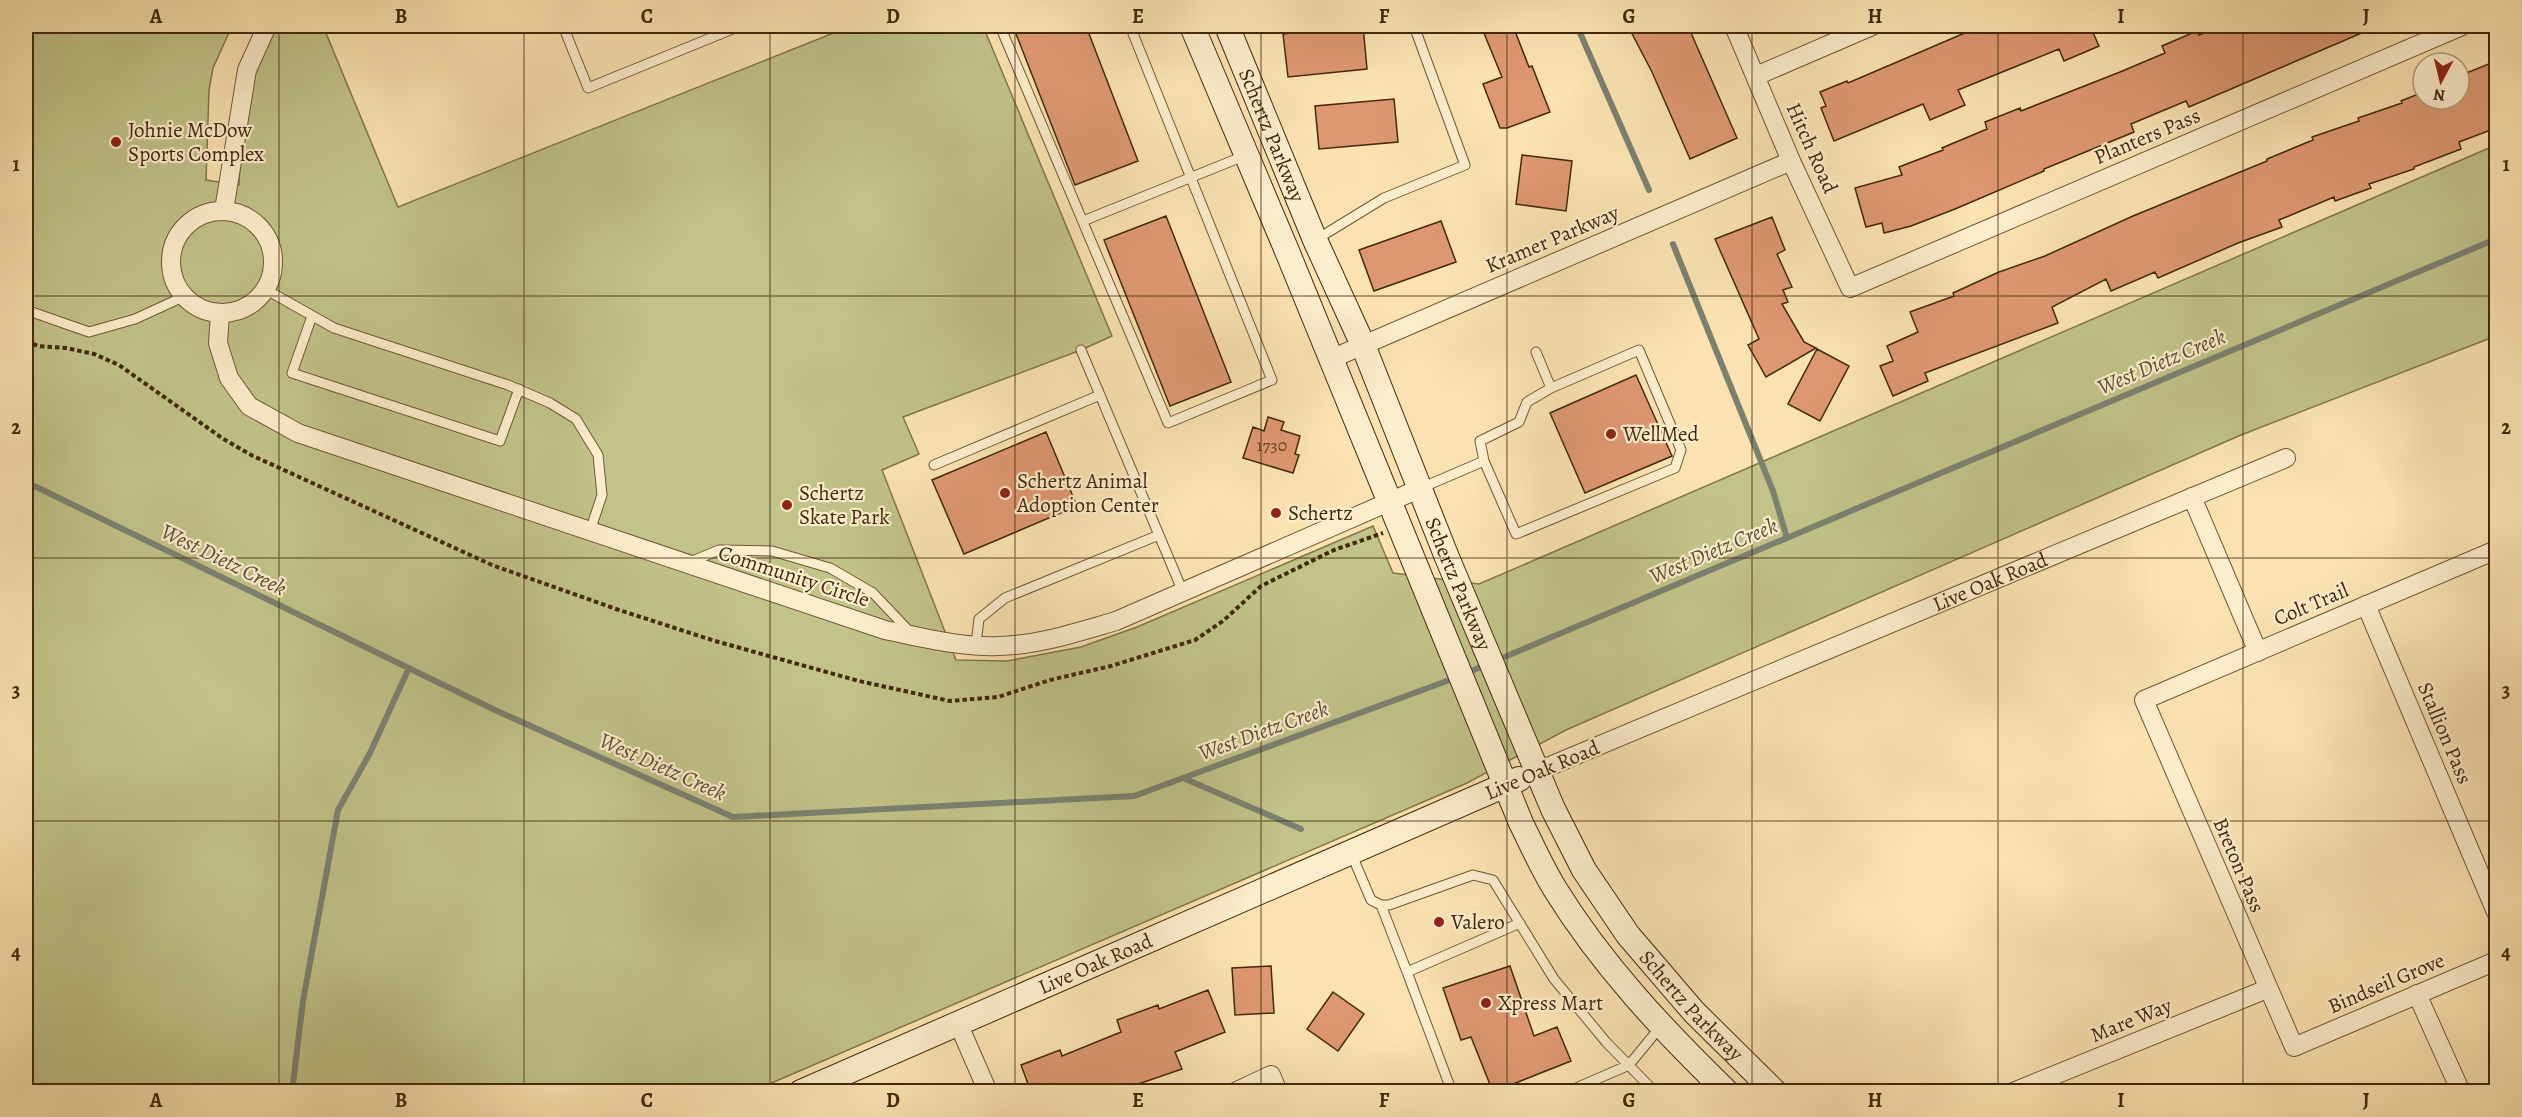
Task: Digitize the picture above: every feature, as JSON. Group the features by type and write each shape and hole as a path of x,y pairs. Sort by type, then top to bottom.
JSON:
{"main road":[{"name":"Schertz Parkway","path":"1192,26 1287,251 1521,823 1554,888 1600,956 1661,1026 1727,1092"},
{"name":"Schertz Parkway","path":"1227,26 1315,240 1363,345 1446,555 1553,809 1584,870 1628,935 1695,1012 1775,1092"},
{"path":"1247,155 1276,141"},
{"path":"1287,251 1315,240"},
{"name":"Live Oak Road","path":"801,1092 1538,771"}],"street":[{"path":"224,210 247,70 267,26"},
{"name":"Hitch Road","path":"1734,26 1791,160 1850,288"},
{"path":"1756,76 1872,26"},
{"name":"Planters Pass","path":"1850,288 2462,26"},
{"name":"Kramer Parkway","path":"1331,359 1791,160"},
{"path":"224,210 244,215 261,227 270,242 274,264 265,289 257,300 240,311 220,314 200,309 183,297 173,280 170,260 175,240 187,224 204,213 224,210"},
{"name":"Community Circle","path":"220,314 218,343 229,378 249,406 298,434 885,630 913,635 999,646 1064,636 1116,621 1421,488"},
{"name":"Live Oak Road","path":"1538,771 2286,458"},
{"path":"2192,497 2258,652"},
{"name":"Colt Trail","path":"2144,700 2496,550"},
{"name":"Stallion Pass","path":"2366,605 2496,912"},
{"name":"Breton Pass","path":"2144,700 2294,1047"},
{"name":"Bindseil Grove","path":"2294,1047 2496,961"},
{"name":"Mare Way","path":"2013,1092 2267,989"},
{"path":"2417,994 2461,1092"},
{"path":"958,1023 988,1092"},
{"path":"1235,1092 1275,1083"}],"lane":[{"path":"562,26 588,88 726,28 740,26"},
{"path":"1000,26 1168,423 1272,380 1130,26"},
{"path":"1315,240 1384,198 1466,165 1414,26"},
{"path":"1083,221 1247,155"},
{"path":"265,289 334,328 519,389 550,403 576,420 598,455 602,495 590,531"},
{"path":"26,310 89,332 135,319 183,297"},
{"path":"312,316 292,373 500,441 519,389"},
{"path":"1082,350 1183,591"},
{"path":"1639,350 1681,450 1675,468 1516,534 1484,461 1480,441 1519,422 1527,402 1551,388 1639,350"},
{"path":"1536,352 1551,388"},
{"path":"934,465 1100,395"},
{"path":"1421,488 1484,461"},
{"path":"976,644 979,620 1005,598 1159,535"},
{"path":"687,564 718,550 772,550 830,568 873,593 913,635"},
{"path":"1350,852 1371,900 1381,905 1389,905 1473,875 1492,880 1554,979 1606,1042 1655,1092"},
{"path":"1381,905 1452,1092"},
{"path":"1407,972 1520,923"},
{"path":"1567,1092 1629,1065 1661,1026"}],"green space":[{"path":"26,26 232,26 213,68 209,90 206,180 239,185 241,141 250,82 272,26 323,26 398,207 851,26 983,26 1112,336 1081,350 903,417 919,454 882,470 956,660 1007,661 1081,647 1137,627 1373,526 1393,573 1479,584 2496,145 2496,336 2241,435 1566,730 1467,783 753,1091 26,1091"}],"building":[{"path":"1013,26 1086,26 1138,161 1075,185"},
{"path":"1363,26 1367,69 1288,77 1283,34"},
{"path":"1481,26 1513,26 1550,112 1507,128 1500,128 1483,84 1502,77"},
{"path":"1628,26 1688,26 1737,138 1690,159 1652,72"},
{"path":"1981,26 2090,26 2099,46 2064,61 2059,49 1958,90 1965,105 1930,120 1923,104 1834,141 1821,108 1826,106 1820,92 1847,81 1848,83"},
{"path":"2222,26 2378,26 2189,107 2186,101 2131,124 2134,132 1955,209 1911,226 1884,233 1882,223 1866,227 1855,188 1902,175 1899,167 1943,150 1942,148 1987,129 1985,122 2020,108 2021,111 2165,53 2162,46 2197,31 2199,35"},
{"path":"2496,61 2496,128 2459,142 2461,149 2414,167 2414,169 2369,184 2371,188 2335,201 2334,197 2279,220 2282,227 2238,243 2158,278 2155,272 2111,291 2106,279 2052,307 2058,323 1925,373 1928,381 1893,396 1880,366 1893,361 1887,346 1918,332 1910,312 1954,296 1953,293 1999,272 2045,256 2133,216 2267,161 2267,159 2313,140 2312,137 2359,121 2358,118 2402,103 2401,101 2411,97 2411,111 2471,111 2471,71"},
{"path":"1394,99 1398,142 1319,149 1315,106"},
{"path":"1522,155 1572,161 1566,211 1516,204"},
{"path":"1166,216 1231,382 1170,406 1104,240"},
{"path":"1772,217 1785,250 1777,254 1792,287 1783,290 1788,302 1782,304 1804,342 1816,348 1766,377 1748,345 1759,339 1715,239"},
{"path":"1441,221 1456,262 1374,291 1359,250"},
{"path":"1817,349 1849,366 1820,421 1788,404"},
{"name":"WellMed","path":"1636,375 1672,456 1585,493 1550,413"},
{"path":"1268,417 1284,422 1281,430 1300,436 1295,454 1299,455 1293,473 1243,458 1253,427 1264,431"},
{"name":"Schertz Animal Adoption Center","path":"1046,432 1077,506 964,554 932,480"},
{"path":"1271,966 1274,1013 1235,1015 1232,968"},
{"path":"1510,966 1534,1036 1557,1027 1571,1061 1493,1092 1471,1037 1461,1040 1443,988"},
{"path":"1208,990 1225,1032 1175,1052 1182,1069 1115,1092 1031,1092 1021,1065 1060,1050 1062,1056 1121,1032 1117,1020 1158,1005 1159,1009"},
{"path":"1333,992 1364,1014 1338,1051 1307,1029"}],"waterway":[{"path":"1577,26 1649,190"},
{"name":"West Dietz Creek","path":"1495,661 2496,239"},
{"path":"1673,244 1773,491 1787,538"},
{"name":"West Dietz Creek","path":"26,482 495,710 733,817 1134,796 1455,678"},
{"name":"West Dietz Creek","path":"1465,674 1485,665"},
{"path":"292,1092 303,1001 338,810 370,753 409,668"},
{"path":"1183,778 1301,829"}],"place":[{"name":"Johnie McDow Sports Complex","path":"116,142"},
{"name":"WellMed","path":"1611,434"},
{"name":"Schertz Animal Adoption Center","path":"1005,493"},
{"name":"Schertz Skate Park","path":"787,505"},
{"name":"Schertz","path":"1276,513"},
{"name":"Valero","path":"1439,922"},
{"name":"Xpress Mart","path":"1486,1003"}]}
